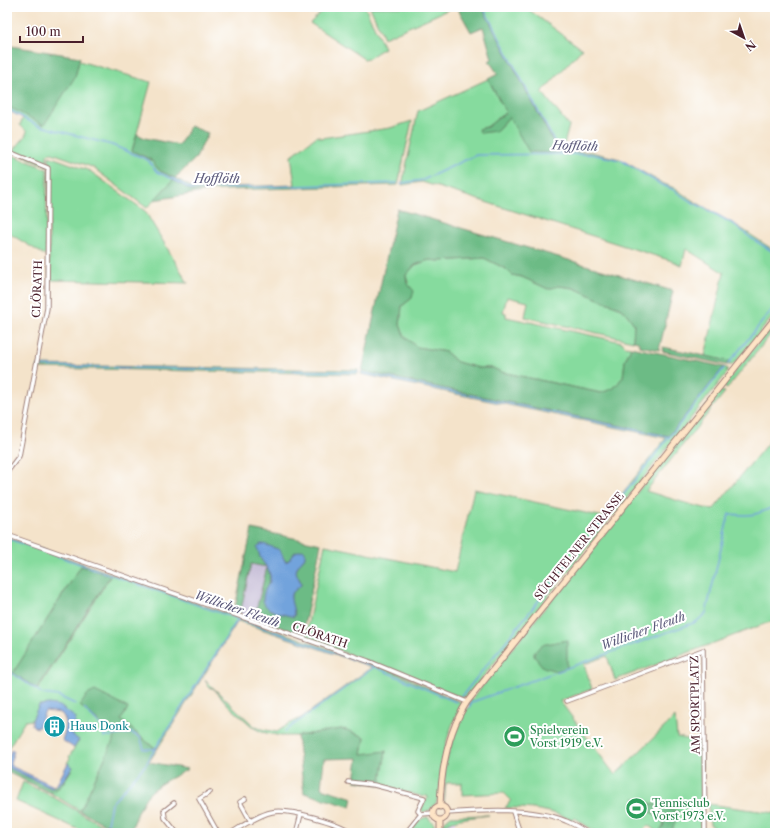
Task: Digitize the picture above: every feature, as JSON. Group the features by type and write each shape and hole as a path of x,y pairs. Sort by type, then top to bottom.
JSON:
{"main road":[{"name":"SÜCHTELNER STRASSE","path":"440,807 445,756 451,734 467,702 775,318"},
{"path":"435,808 444,808 447,813 445,818 440,820 435,818 433,813 435,808"},
{"path":"440,820 440,833"}],"street":[{"name":"CLÖRATH","path":"7,151 48,168 48,308 19,456 7,472"},
{"name":"CLÖRATH","path":"7,535 368,661 467,702"},
{"name":"AM SPORTPLATZ","path":"567,701 703,650 705,833"},
{"path":"348,782 374,784 424,798 418,811 421,814"},
{"path":"210,792 199,799 218,833"},
{"path":"245,799 240,802 251,822"},
{"path":"174,803 164,811 165,818 176,833"},
{"path":"231,833 262,815 274,811 301,814 346,828 352,833"},
{"path":"447,813 501,811 535,812 566,821 588,833"},
{"path":"513,812 520,833"},
{"path":"406,833 421,814 433,813"},
{"path":"301,814 297,830 301,833"},
{"path":"110,830 114,833"}],"shaded area":[{"path":"251,564 267,567 257,607 263,613 261,621 240,614"},
{"path":"455,821 454,833 444,833 445,824"}],"green space":[{"path":"327,7 365,7 384,48 369,58 364,59 310,23"},
{"path":"370,7 454,7 384,38"},
{"path":"457,7 482,7 559,153 529,152 509,117 496,131 481,133 478,129 487,127 506,112 488,79 498,74 489,61 492,59 483,27 471,32"},
{"path":"482,7 525,7 582,49 542,92 569,126 562,152 591,152 620,159 662,183 674,188 736,225 775,251 775,314 733,365 726,365 728,361 705,356 724,273 686,249 682,266 675,262 422,182 402,185 418,111 488,79 506,112 487,127 478,129 496,131 509,117 559,152"},
{"path":"11,46 80,57 75,77 44,125 7,106 7,47"},
{"path":"79,61 151,82 132,151 150,159 160,171 193,188 295,185 291,156 317,136 321,138 390,128 412,121 398,185 192,191 173,180 147,208 92,167 52,153 47,154 47,166 13,151 27,132 20,125 23,118 7,110 7,106 21,113 75,77"},
{"path":"190,126 208,133 196,158 175,178 160,171 150,159 132,151 137,134 145,138 179,145"},
{"path":"7,153 47,169 46,256 7,232"},
{"path":"49,156 90,171 145,211 188,283 49,280"},
{"path":"173,180 192,191 210,191 154,200"},
{"path":"397,209 673,291 659,350 640,346 638,342 633,341 634,324 626,313 619,307 574,288 559,286 548,289 522,277 512,275 506,269 484,258 440,261 429,260 415,265 406,275 407,283 414,291 412,298 402,306 400,325 405,337 417,347 446,352 457,362 479,368 493,368 501,372 601,393 614,388 623,377 625,361 631,347 724,367 669,436 362,371"},
{"path":"484,258 506,269 512,275 522,277 548,289 559,286 574,288 619,307 626,313 634,324 633,341 525,317 528,302 507,297 503,312 506,313 506,317 622,342 625,346 631,347 625,361 623,377 614,388 601,393 501,372 493,368 479,368 457,362 446,352 417,347 405,337 400,325 402,306 412,298 406,275 415,265 429,260 440,261"},
{"path":"775,322 775,329 727,389 724,387 725,384"},
{"path":"663,347 729,361 726,365 662,351"},
{"path":"38,365 358,370 358,374 37,368"},
{"path":"724,367 727,368 727,373 613,516 606,514 666,438 361,374 362,371 669,436"},
{"path":"722,391 725,392 646,491 713,510 775,434 775,620 615,680 607,656 584,664 592,689 560,701 615,775 675,717 677,737 702,742 702,833 671,833 679,812 635,799 664,823 664,826 658,833 648,825 641,833 598,833 574,818 572,820 539,810 505,808 511,800 504,793 462,795 462,783 446,783 444,804 445,766 456,727 465,710 468,709 470,705 468,704 556,594 560,593 563,589 562,586 716,394"},
{"path":"474,489 610,519 467,697 460,697 305,637 325,545 455,572"},
{"path":"252,529 321,544 302,636 301,634 261,621 263,613 259,611 257,607 267,568 270,581 265,590 295,615 290,601 291,594 301,584 296,570 298,565 305,557 285,561 283,558 260,557 266,567 251,564 240,614 234,612"},
{"path":"7,537 384,668 463,703 452,725 447,740 441,768 438,799 430,810 423,812 421,809 428,797 426,795 424,797 380,785 386,751 362,755 365,737 341,729 297,736 281,736 262,732 254,728 229,706 214,689 209,687 205,680 254,726 277,732 301,718 372,667 238,621 158,748 153,747 121,720 128,708 80,706 101,724 115,733 115,737 80,811 51,793 61,786 73,767 67,763 79,740 72,735 76,718 39,705 32,720 25,721 9,747 7,746","holes":["81,566 110,577 38,689 13,673"]},
{"path":"81,566 110,576 37,689 13,673"},
{"path":"567,640 567,668 556,671 543,667 534,656 534,653 541,645"},
{"path":"95,691 128,708 121,720 153,747 158,748 149,762 188,769 162,783 150,792 140,807 130,833 117,833 108,826 80,811 115,737 115,733 101,724 80,706 87,695"},
{"path":"341,729 365,737 362,754 386,751 380,785 355,781 358,758 324,759 321,788 353,798 351,807 304,793 297,736"},
{"path":"7,765 9,768 51,788 60,783 73,767 61,786 51,793 7,772"},
{"path":"23,782 53,797 108,829 106,833 84,833 16,801"},
{"path":"634,798 679,812 671,833 663,833 660,830 664,826 664,823"},
{"path":"708,804 775,813 775,833 713,833 713,826 710,825"},
{"path":"489,815 452,821 444,826 444,822 451,816"},
{"path":"428,817 434,824 434,829 417,829 411,833 419,820"}],"water":[{"path":"261,544 280,550 285,561 288,561 295,552 302,550 305,551 305,557 298,565 296,570 301,585 291,594 294,617 271,610 264,603 263,597 270,578 257,547"},
{"path":"49,704 60,706 76,718 72,735 79,740 74,748 62,740 66,723 61,713 45,711 38,728 32,725 32,720 39,705"},
{"path":"11,750 14,751 10,763 11,766 54,786 57,784 68,763 73,767 61,783 51,788 9,768 7,763"}],"waterway":[{"path":"483,7 561,154"},
{"name":"Hofflöth","path":"7,109 37,125 112,145 148,160 157,172 191,189 397,183"},
{"name":"Hofflöth","path":"401,183 423,180 476,155 590,154 621,160 660,184 672,189 690,201 735,225 751,238 775,253"},
{"path":"728,364 775,306"},
{"path":"38,366 358,372"},
{"path":"608,514 724,368"},
{"path":"362,373 669,437"},
{"name":"Willicher Fleuth","path":"469,707 472,702 696,622 706,613 729,514 753,514 775,506"},
{"path":"462,696 605,518"},
{"name":"Willicher Fleuth","path":"9,539 375,667 456,702"},
{"path":"107,824 111,804 147,763 238,619"},
{"path":"285,731 374,667"},
{"path":"7,670 43,694 58,696 75,704"},
{"path":"84,709 102,727 104,737 131,733 140,737 144,749 156,749"},
{"path":"105,833 107,829"}],"place":[{"name":"Haus Donk","path":"55,726"},
{"name":"Spielverein Vorst 1919 e.V.","path":"515,736"},
{"name":"Tennisclub Vorst 1973 e.V.","path":"636,809"}]}
